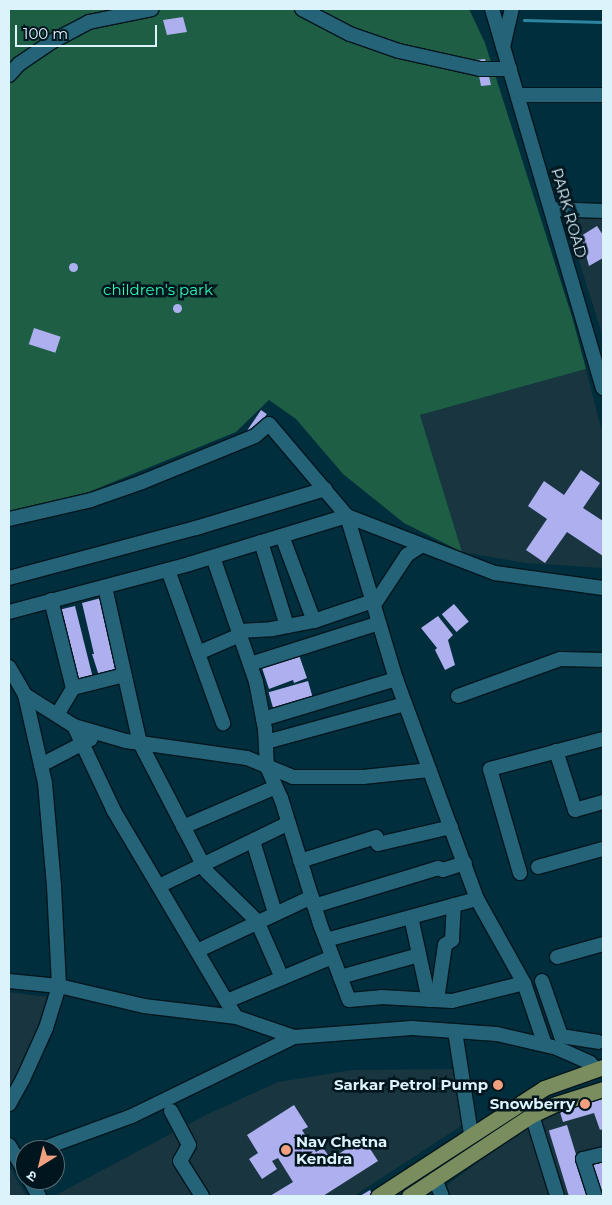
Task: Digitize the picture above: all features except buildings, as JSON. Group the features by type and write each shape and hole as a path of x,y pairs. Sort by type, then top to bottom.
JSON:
{"main road":[{"path":"378,1196 544,1088 600,1069"},
{"path":"409,1196 532,1115 556,1104 603,1089"}],"street":[{"path":"9,76 19,64 46,46 89,22 152,9"},
{"path":"302,9 350,34 399,51 480,69 510,69"},
{"name":"PARK ROAD","path":"492,9 603,388"},
{"path":"503,47 512,9"},
{"path":"518,95 603,95"},
{"path":"551,209 603,211"},
{"path":"590,343 603,337"},
{"path":"9,520 91,500 142,482 255,436 269,424 347,516 396,679 477,899 524,983 545,1045"},
{"path":"9,578 196,528 325,489"},
{"path":"9,612 168,570 347,516 495,574 603,588"},
{"path":"282,536 314,621"},
{"path":"261,542 287,626"},
{"path":"198,653 239,633 314,621 373,603 407,555 421,546"},
{"path":"212,557 256,682 263,719 267,766 289,823 326,940 349,1000 381,997 452,1001 524,983"},
{"path":"168,570 224,723"},
{"path":"105,586 140,743 207,872 257,921 282,978"},
{"path":"51,600 72,688 57,715"},
{"path":"250,664 379,623"},
{"path":"458,696 560,659 603,660"},
{"path":"9,667 25,695 45,783 53,876 59,986 46,1028 23,1080 9,1104"},
{"path":"72,688 124,675"},
{"path":"263,719 396,679"},
{"path":"25,695 74,726 103,735 140,743 247,758 293,777 363,777 430,770"},
{"path":"266,742 405,704"},
{"path":"74,726 114,811 236,1017"},
{"path":"41,765 82,743 103,735"},
{"path":"520,873 490,769 603,739"},
{"path":"556,751 575,810 603,802"},
{"path":"183,827 276,787"},
{"path":"159,886 289,823"},
{"path":"300,861 376,837 378,844 451,827"},
{"path":"253,841 275,913"},
{"path":"538,867 603,849"},
{"path":"197,951 275,913 438,868 443,870 465,863"},
{"path":"326,940 477,899"},
{"path":"433,1000 445,945 452,940 454,905"},
{"path":"411,917 419,955 433,1000"},
{"path":"557,957 603,944"},
{"path":"340,977 419,955"},
{"path":"227,1001 332,957"},
{"path":"9,980 59,986 144,1006 236,1017 294,1037"},
{"path":"542,981 561,1036 602,1042"},
{"path":"65,1140 132,1116 294,1037 412,1028 497,1034 557,1048 600,1069"},
{"path":"455,1031 472,1134"},
{"path":"171,1111 189,1145 180,1161 202,1196"},
{"path":"532,1115 557,1196"},
{"path":"596,1196 583,1159 603,1154"},
{"path":"435,1179 442,1196"}],"shaded area":[{"path":"564,214 603,216 603,337"},
{"path":"586,369 603,436 603,568 526,563 462,552 420,415"},
{"path":"9,992 48,997 23,1068 9,1092"},
{"path":"459,1069 467,1122 354,1196 54,1196 208,1114 278,1082 352,1070"},
{"path":"603,1094 603,1196 435,1196 451,1182 550,1110"},
{"path":"9,1166 15,1177 15,1190 23,1190 26,1196 9,1196"}],"green space":[{"name":"children's park","path":"9,9 469,9 485,43 573,320 586,369 420,415 462,552 404,523 343,474 296,419 269,400 236,432 79,496 9,513"}],"waterway":[{"path":"524,20 603,22"}],"place":[{"name":"Sarkar Petrol Pump","path":"498,1085"},
{"name":"Snowberry","path":"585,1104"},
{"name":"Nav Chetna Kendra","path":"286,1150"}]}
